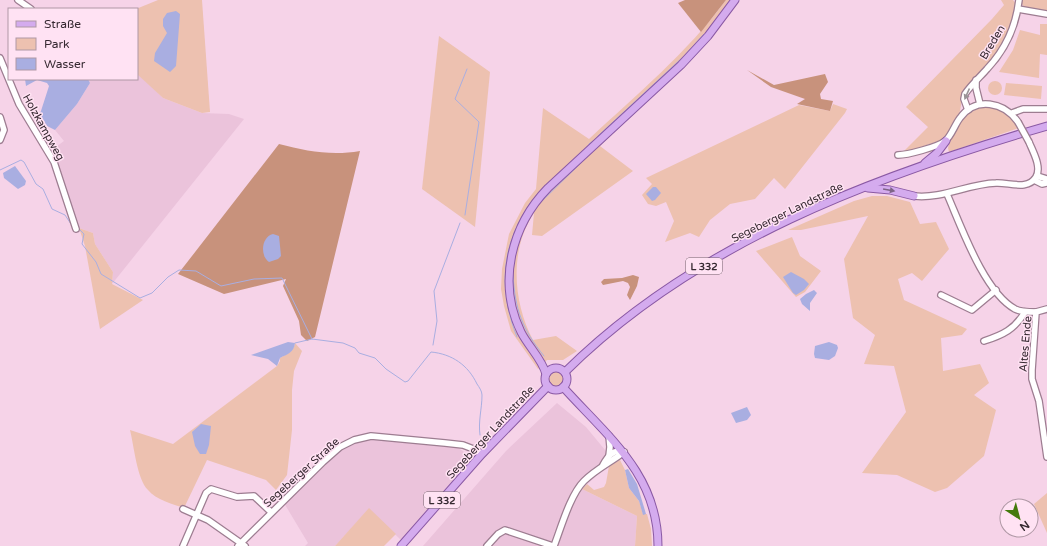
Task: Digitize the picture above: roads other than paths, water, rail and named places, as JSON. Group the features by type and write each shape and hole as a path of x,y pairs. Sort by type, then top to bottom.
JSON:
{"main road":[{"path":"535,354 553,368 560,368 565,372 567,379 563,387 555,390 548,386 545,380 546,374 520,331 514,313 510,292 511,256 515,240 523,222 535,203 548,188 696,49 714,29 735,0"},
{"name":"Segeberger Landstraße","path":"565,372 616,327 682,279 760,235 862,188 980,146 1047,126"},
{"path":"921,166 937,153 946,141"},
{"path":"862,188 890,190 914,196"},
{"path":"546,374 553,368"},
{"name":"Segeberger Landstraße","path":"401,546 482,454 548,386"},
{"path":"563,387 624,452 638,473 650,496 657,529 658,546"}],"street":[{"path":"18,0 30,8"},
{"name":"Breden","path":"968,110 964,99 965,94 988,68 1004,46 1011,32 1018,9 1019,0"},
{"path":"1018,9 1047,14"},
{"name":"Holzkampweg","path":"0,58 8,77"},
{"name":"Holzkampweg","path":"9,80 19,104 54,162 76,228"},
{"path":"976,80 976,88 980,104"},
{"path":"898,155 917,152 946,141 955,125 968,110 980,104 995,104 1012,113 1029,142 1037,163 1035,178"},
{"path":"1012,113 1023,109 1047,110"},
{"path":"0,116 4,130 0,140"},
{"path":"1035,178 1042,184 1047,183"},
{"path":"914,196 930,198 996,183 1023,184 1035,178 1047,179"},
{"path":"947,194 981,271 996,290 1015,309 1025,312 1036,312"},
{"path":"940,294 972,310 996,290"},
{"name":"Altes Ende","path":"1047,309 1036,312 1032,374 1039,401 1047,457"},
{"name":"Altes Ende","path":"984,341 1008,332 1016,326 1025,312"},
{"path":"609,435 609,456"},
{"name":"Segeberger Straße","path":"241,545 272,512 340,447 360,438 385,436 451,443 470,448 482,454"},
{"path":"603,465 609,456 615,451 624,452"},
{"path":"487,546 501,531 509,530 554,546 577,490 585,480 603,465 624,452"},
{"path":"183,546 206,493 211,489 237,497 254,496 272,512"},
{"path":"183,509 214,523 241,545"}],"water":[{"path":"176,11 180,14 176,66 170,72 154,61 155,53 167,33 163,26 163,19 167,13"},
{"path":"25,80 37,80 26,86"},
{"path":"37,80 88,80 90,83 77,104 55,130 47,126 40,114 49,86 47,83"},
{"path":"15,166 26,181 25,185 18,189 4,178 3,173"},
{"path":"653,187 656,187 661,193 655,200 652,201 646,194"},
{"path":"273,234 279,236 281,256 278,259 269,262 264,256 263,247 266,239"},
{"path":"791,272 804,279 809,284 804,290 796,295 793,293 783,277"},
{"path":"814,290 817,293 810,303 810,311 802,304 800,299"},
{"path":"288,342 295,343 293,349 290,353 280,358 277,366 268,359 251,355"},
{"path":"829,342 837,345 838,348 835,356 829,360 815,358 815,346"},
{"path":"747,407 751,415 747,420 736,423 731,413"},
{"path":"201,424 211,426 209,445 206,454 200,454 195,446 192,432"},
{"path":"628,469 637,484 646,514 643,515 639,501 629,488 625,470"}],"waterway":[{"path":"707,31 717,18"},
{"path":"598,136 684,56 704,34"},
{"path":"690,61 707,42"},
{"path":"465,215 479,122 455,99 467,69"},
{"path":"599,146 673,77"},
{"path":"589,144 593,141"},
{"path":"535,197 585,149"},
{"path":"537,206 594,150"},
{"path":"0,170 21,160 24,162 36,184 43,189 52,209 65,215 71,224"},
{"path":"517,337 507,302 505,285 506,268 508,251 513,234 531,202"},
{"path":"433,345 437,321 434,291 460,223"},
{"path":"79,229 84,234 82,244 96,262 101,274 140,298 152,293 168,277 179,270 196,271 221,286 254,279 282,278 312,339"},
{"path":"513,275 516,298 521,318 530,337 544,356"},
{"path":"295,343 312,339 343,343 355,348 359,353 375,358 386,369 405,382 408,381 431,352 446,355 464,366 469,371 482,392 479,425 480,435"}]}
